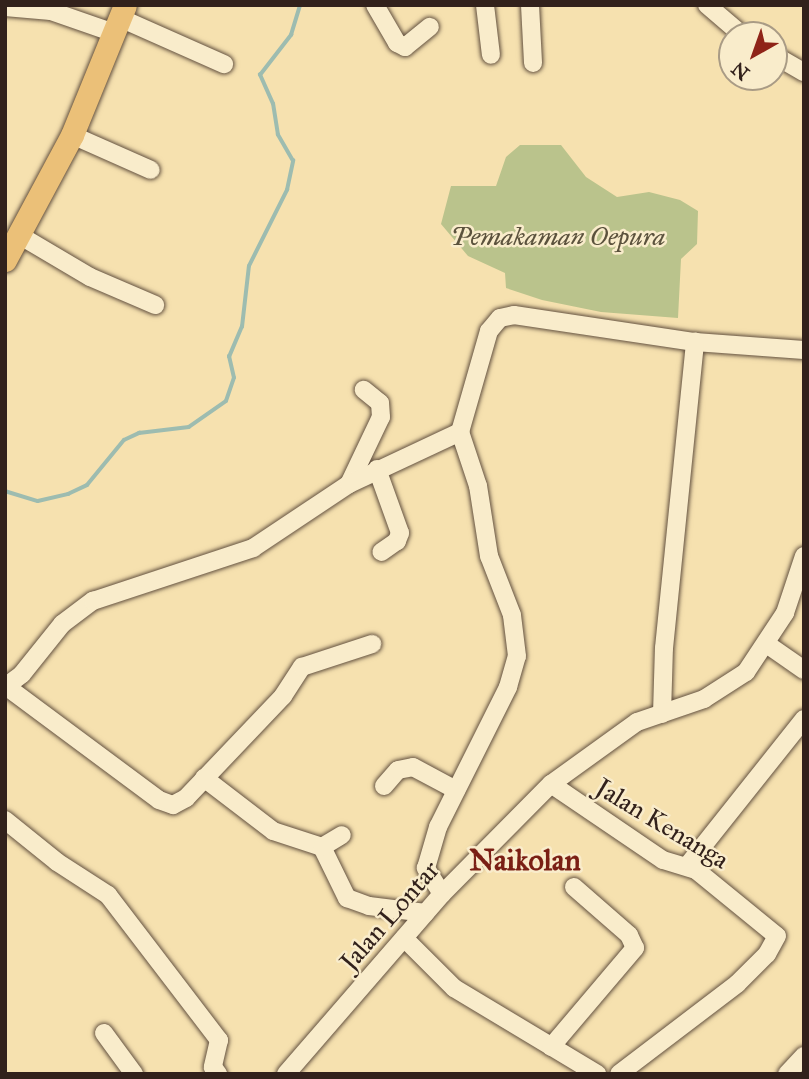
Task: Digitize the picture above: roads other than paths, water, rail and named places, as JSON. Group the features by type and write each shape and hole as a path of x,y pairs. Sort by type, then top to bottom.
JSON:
{"main road":[{"path":"10,249 72,135 120,19"}],"street":[{"path":"375,5 397,43 405,47 430,27"},
{"path":"485,5 491,55"},
{"path":"530,5 533,63"},
{"path":"707,5 726,21"},
{"path":"5,7 120,19 224,64"},
{"path":"788,63 804,72"},
{"path":"72,135 151,170"},
{"path":"10,249 90,277 156,305"},
{"path":"442,894 426,868 438,827 508,687 517,656 512,615 489,556 478,485 460,432 484,346 500,318 514,315 695,342 804,350"},
{"path":"662,714 664,648 695,342"},
{"path":"349,484 381,416 380,403 364,390"},
{"path":"372,644 302,667 283,696 204,778 179,803 167,805 6,687 83,607 134,586 253,548 349,484 460,432"},
{"path":"377,469 400,533 397,541 381,552"},
{"name":"Jalan Lontar","path":"286,1074 442,894 551,784 619,734 732,684 768,645 799,579 804,556"},
{"path":"768,645 804,670"},
{"path":"687,866 804,719"},
{"path":"384,786 398,770 413,767 456,790"},
{"path":"204,778 272,831 322,847 347,898 369,906 426,913"},
{"name":"Jalan Kenanga","path":"551,784 663,860 687,866 777,936 762,960 737,984 619,1074"},
{"path":"5,820 57,862 107,895 219,1040 214,1064 218,1074"},
{"path":"322,847 342,835"},
{"path":"551,1047 635,948 629,935 574,887"},
{"path":"404,937 454,988 597,1074"},
{"path":"104,1033 134,1074"},
{"path":"788,1074 804,1056"}],"waterway":[{"path":"5,491 38,501 68,494 87,485 124,440 139,433 189,427 226,401 234,378 229,357 242,327 249,266 287,190 293,161 278,135 273,104 260,75 291,35 300,5"}],"district":[{"name":"Naikolan","path":"525,860"}],"park label":[{"name":"Pemakaman Oepura","path":"558,237"}]}
